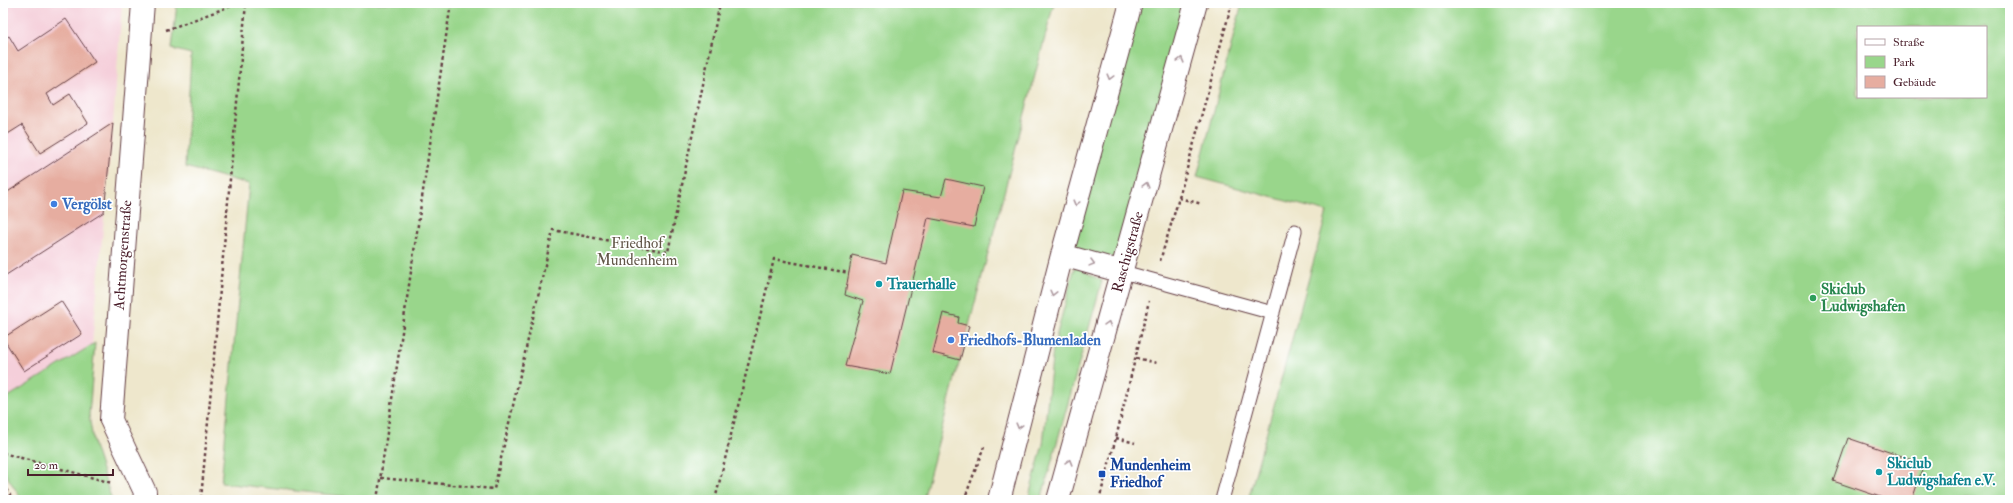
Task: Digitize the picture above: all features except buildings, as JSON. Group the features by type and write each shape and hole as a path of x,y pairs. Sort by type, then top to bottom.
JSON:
{"street":[{"name":"Achtmorgenstraße","path":"143,3 111,420 144,496"},
{"path":"999,500 1062,255 1130,3"},
{"name":"Raschigstraße","path":"1058,500 1123,272 1196,3"},
{"path":"1062,255 1123,272"}],"lane":[{"path":"1222,500 1295,231"},
{"path":"1123,272 1273,313"}],"path":[{"path":"140,42 239,3"},
{"path":"200,499 246,3"},
{"path":"377,500 451,3"},
{"path":"381,478 494,489 553,230 668,252 720,3"},
{"path":"1099,500 1136,358 1154,280 1179,198 1232,3"},
{"path":"1179,198 1202,204"},
{"path":"715,500 774,259 849,273"},
{"path":"1136,358 1158,363"},
{"path":"1116,438 1135,443"},
{"path":"3,453 144,496 218,500"},
{"path":"3,484 13,500"}],"shaded area":[{"path":"3,3 122,3 113,123 92,345 3,400"}],"green space":[{"name":"Friedhof Mundenheim","path":"177,3 1054,3 923,500 379,500 221,483 249,184 185,167 191,54 172,49"},
{"path":"1131,3 1196,3 1123,272 1062,255"},
{"path":"1242,3 2010,3 2010,500 1248,500 1327,212 1197,177"},
{"path":"1075,266 1102,281 1041,500 1028,500 1043,444 1053,349"},
{"path":"95,343 89,415 94,446 112,500 22,500 3,470 3,400"}],"place":[{"name":"Vergölst","path":"54,204"},
{"name":"Trauerhalle","path":"879,284"},
{"name":"Skiclub Ludwigshafen","path":"1813,298"},
{"name":"Friedhofs-Blumenladen","path":"951,340"},
{"name":"Skiclub Ludwigshafen e.V.","path":"1879,472"},
{"name":"Mundenheim Friedhof","path":"1102,474"}]}
